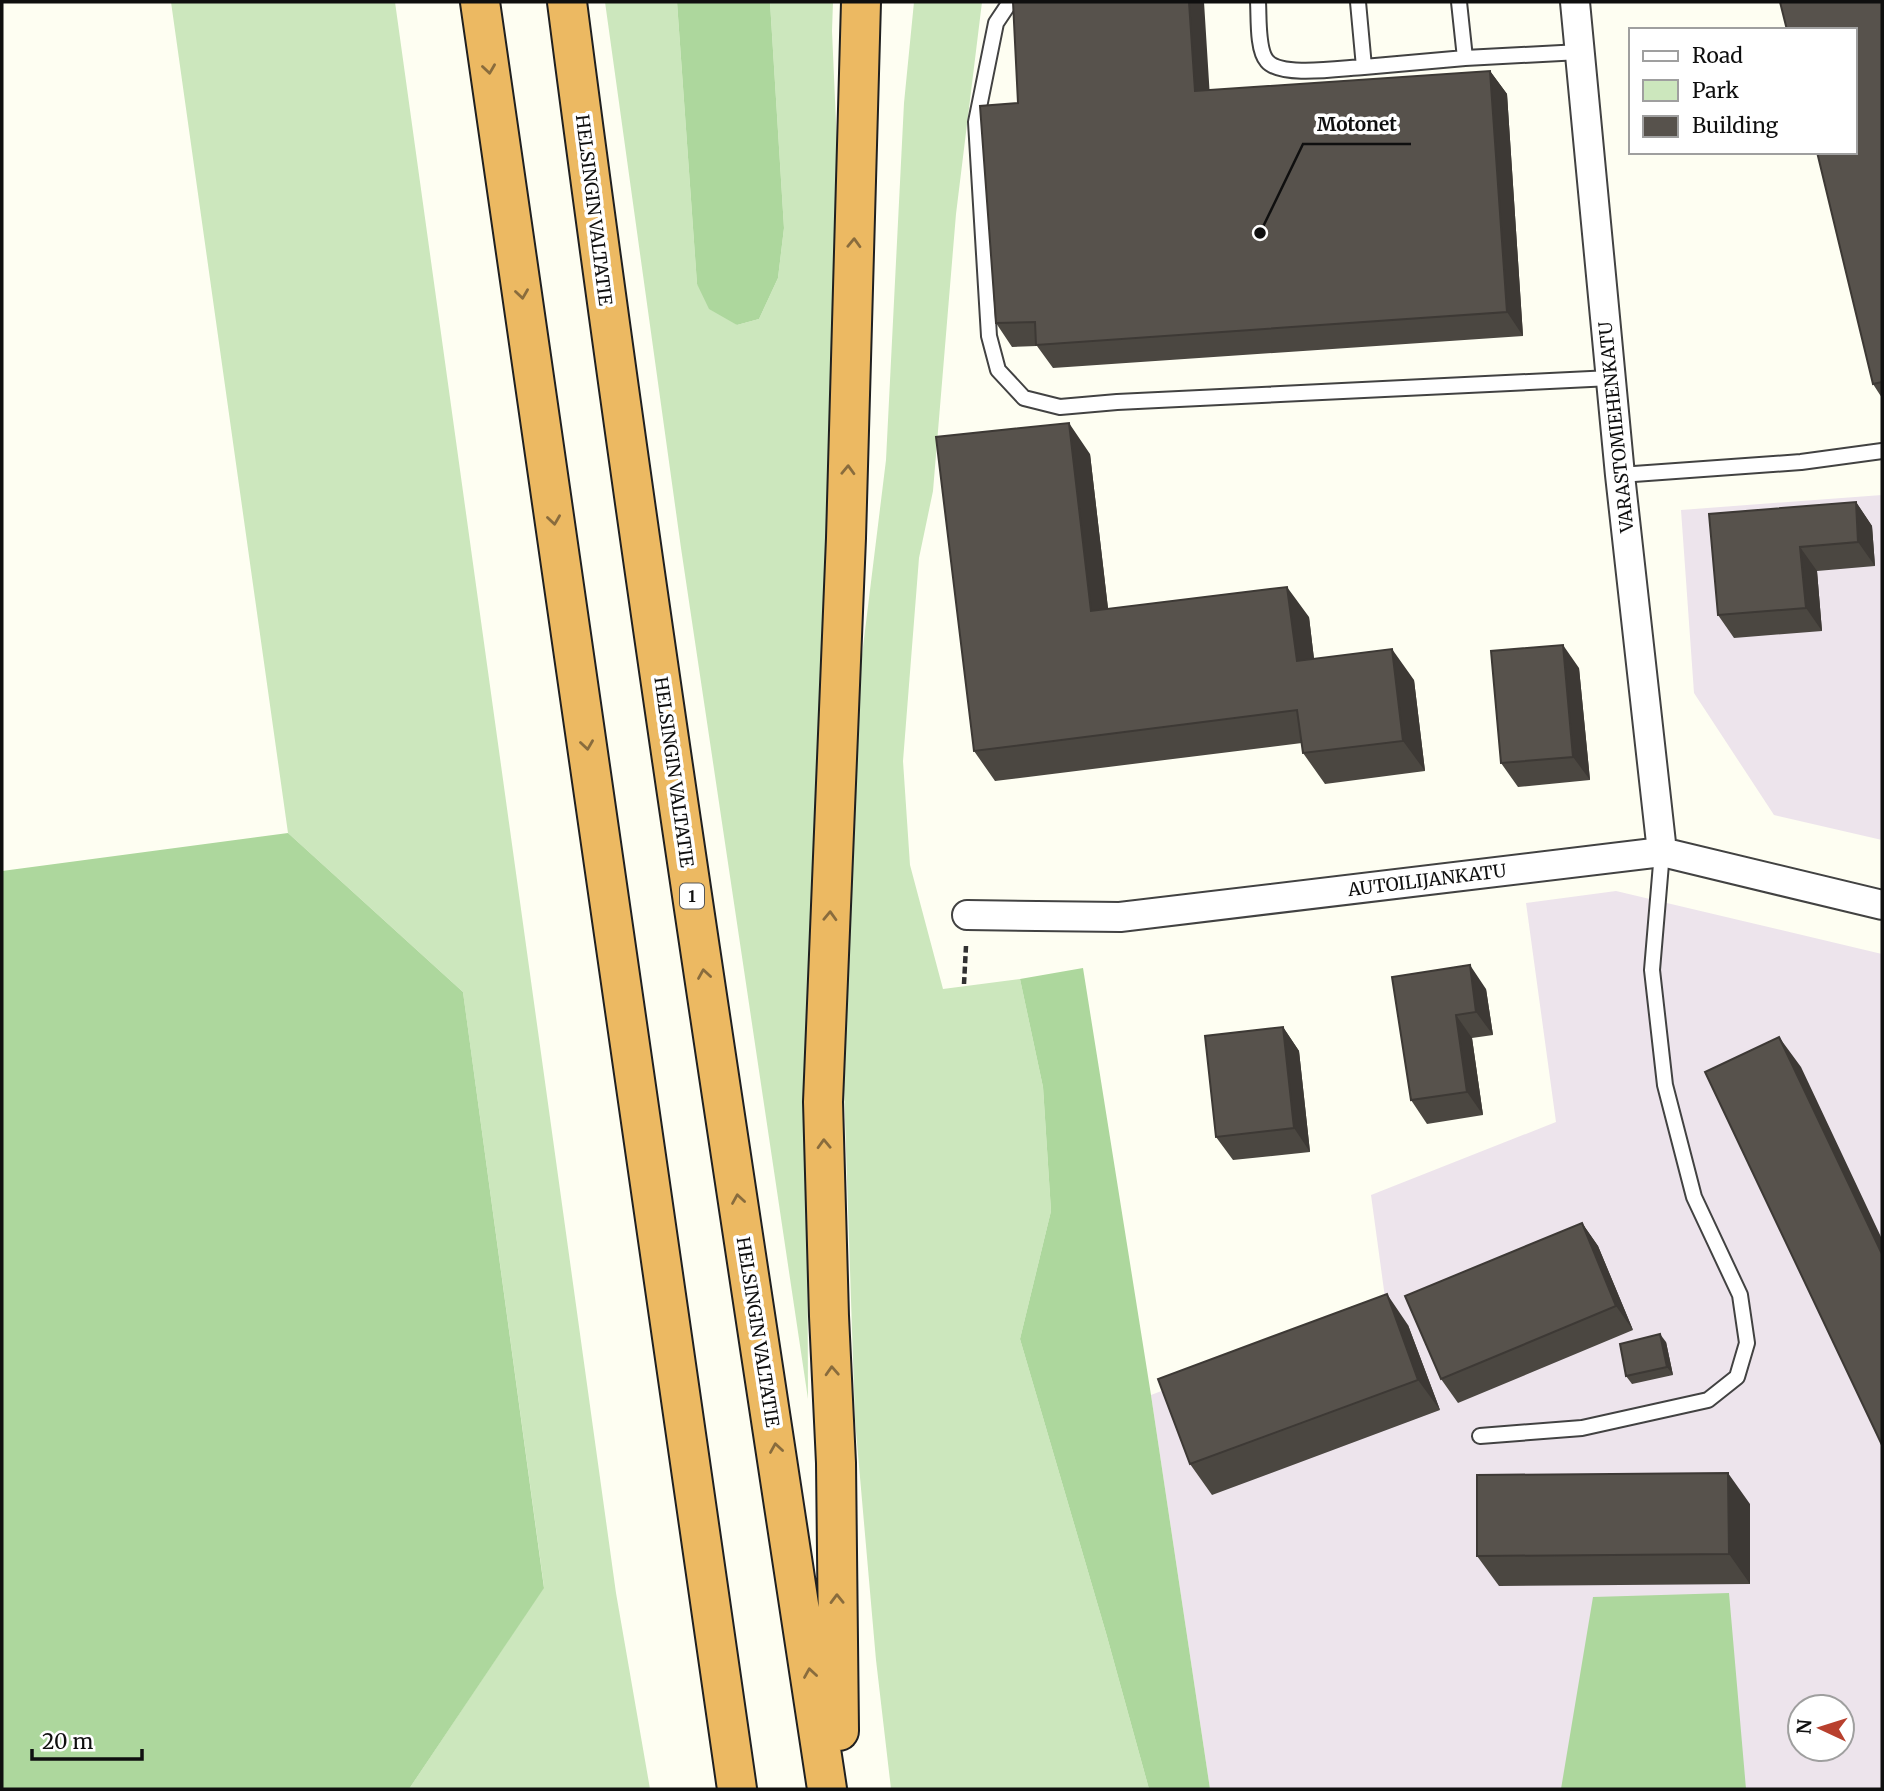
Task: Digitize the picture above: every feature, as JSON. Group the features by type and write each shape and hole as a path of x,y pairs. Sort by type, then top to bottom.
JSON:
{"highway":[{"path":"480,2 737,1789"},
{"name":"HELSINGIN VALTATIE","path":"567,2 601,265 666,721 827,1789"},
{"path":"839,1789 836,1463 823,1102 846,525 860,2"}],"street":[{"name":"VARASTOMIEHENKATU","path":"1575,2 1620,475 1662,852"},
{"name":"AUTOILIJANKATU","path":"967,915 1120,917 1662,852 1882,905"}],"lane":[{"path":"1010,2 996,23 976,122 989,336 998,370 1024,398 1060,407 1611,378"},
{"path":"1258,2 1261,47 1266,61 1277,69 1290,72 1580,52"},
{"path":"1358,2 1364,66"},
{"path":"1460,2 1465,58"},
{"path":"1620,475 1801,462 1882,451"},
{"path":"1480,1436 1582,1429 1708,1400 1737,1377 1747,1343 1740,1295 1694,1198 1665,1085 1652,970 1662,852"}],"shaded area":[{"path":"1882,495 1882,840 1774,815 1694,693 1681,510"},
{"path":"1616,891 1882,954 1882,1789 1210,1789 1151,1395 1386,1305 1371,1195 1556,1122 1526,903"}],"green space":[{"path":"171,2 395,2 616,1593 650,1789 409,1789 544,1587 463,992 288,833"},
{"path":"605,2 677,2 697,284 737,325 759,319 778,278 784,228 770,2 833,2 841,237 807,1138 808,1399 681,548"},
{"path":"677,2 770,2 784,228 778,278 759,319 737,325 709,309 697,284"},
{"path":"914,2 982,2 956,214 933,491 919,558 903,761 910,865 943,989 1020,979 1043,1087 1051,1211 1020,1339 1149,1789 891,1789 876,1660 855,1420 843,1059 856,704 886,460 904,103"},
{"path":"288,833 463,992 544,1588 409,1789 2,1789 2,871"},
{"path":"1083,968 1210,1789 1149,1789 1020,1339 1051,1211 1043,1087 1020,979"},
{"path":"1729,1593 1746,1789 1561,1789 1593,1597"}],"building":[{"path":"1013,2 1189,2 1195,91 1490,71 1507,312 1036,345 1035,322 996,323 980,106 1018,103"},
{"path":"1780,2 1882,2 1882,382 1873,384 1817,154 1856,154 1856,28 1786,28"},
{"path":"1069,423 1091,611 1287,587 1297,661 1392,649 1403,741 1303,753 1297,710 974,751 936,437"},
{"path":"1856,502 1858,542 1800,547 1806,608 1718,615 1709,514"},
{"path":"1563,645 1573,757 1501,763 1491,651"},
{"path":"1470,965 1476,1012 1456,1015 1467,1092 1411,1100 1392,977"},
{"path":"1283,1027 1294,1128 1216,1137 1205,1036"},
{"path":"1779,1037 1882,1254 1882,1445 1705,1072"},
{"path":"1582,1223 1616,1306 1441,1379 1405,1296"},
{"path":"1387,1294 1418,1380 1190,1464 1158,1379"},
{"path":"1660,1334 1667,1367 1626,1376 1620,1344"},
{"path":"1728,1473 1729,1554 1477,1556 1477,1475"}],"place":[{"name":"Motonet","path":"1260,233"}]}
